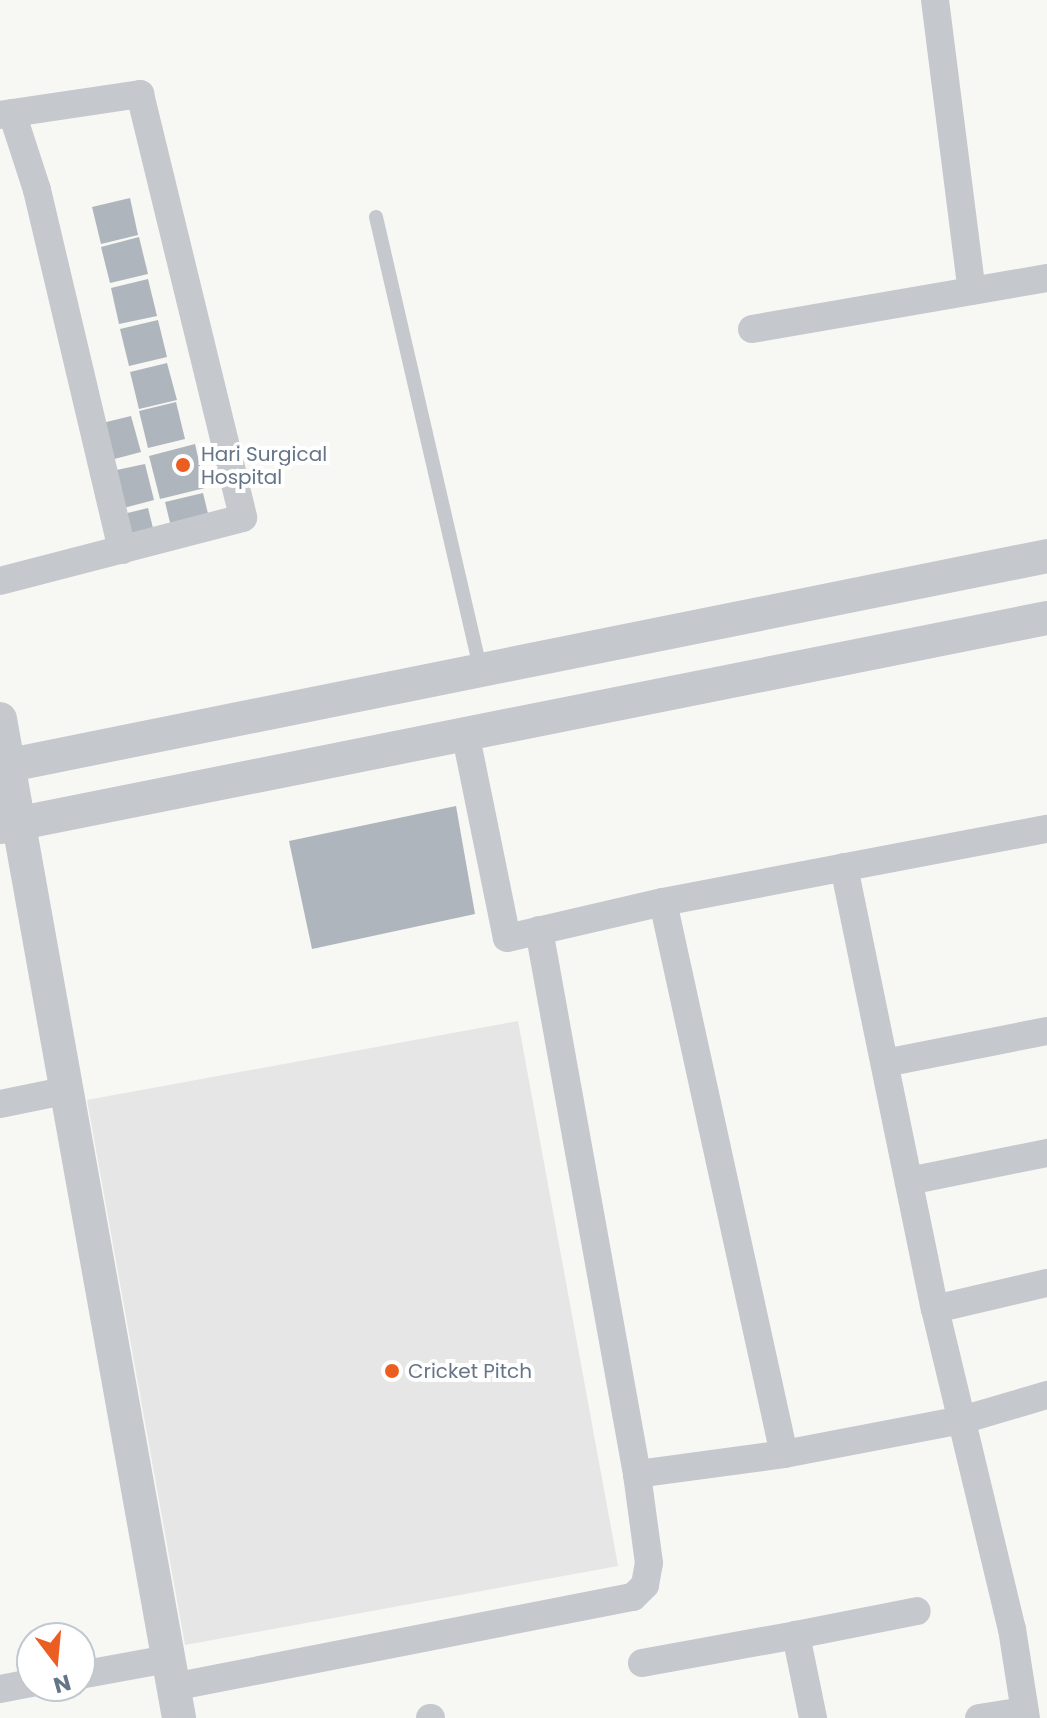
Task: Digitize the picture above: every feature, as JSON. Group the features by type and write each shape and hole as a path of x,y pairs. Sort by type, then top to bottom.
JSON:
{"street":[{"path":"935,0 972,291"},
{"path":"0,581 122,550 243,518 140,94 6,114 37,190 122,550"},
{"path":"752,329 1047,278"},
{"path":"6,766 1047,556"},
{"path":"11,825 466,737 1047,618"},
{"path":"0,719 11,825 69,1090 174,1688"},
{"path":"466,737 507,938 663,902 1047,829"},
{"path":"844,867 935,1309 1012,1629 1025,1714 979,1718"},
{"path":"663,902 784,1454"},
{"path":"96,1677 174,1688 633,1597 645,1585 649,1563 637,1474 539,930"},
{"path":"885,1063 1047,1031"},
{"path":"0,1104 69,1090"},
{"path":"909,1181 1047,1153"},
{"path":"935,1309 1047,1283"},
{"path":"637,1474 784,1454 962,1420 1047,1395"},
{"path":"642,1663 917,1611"},
{"path":"796,1635 813,1718"}],"lane":[{"path":"376,217 480,671"}],"shaded area":[{"path":"518,1021 618,1566 185,1645 87,1100"}],"building":[{"path":"130,198 138,235 101,244 92,207"},
{"path":"139,237 148,274 110,283 101,247"},
{"path":"148,279 157,316 119,324 111,288"},
{"path":"158,320 167,357 129,366 120,329"},
{"path":"167,363 177,400 139,409 130,372"},
{"path":"176,402 185,439 148,448 139,411"},
{"path":"131,416 141,452 103,462 94,425"},
{"path":"195,444 205,488 160,499 149,456"},
{"path":"145,464 154,500 116,510 107,472"},
{"path":"203,493 212,530 174,539 165,502"},
{"path":"148,508 157,544 120,554 111,517"},
{"path":"456,806 475,914 312,949 289,841"}],"place":[{"name":"Hari Surgical Hospital","path":"183,465"},
{"name":"Cricket Pitch","path":"392,1371"}]}
